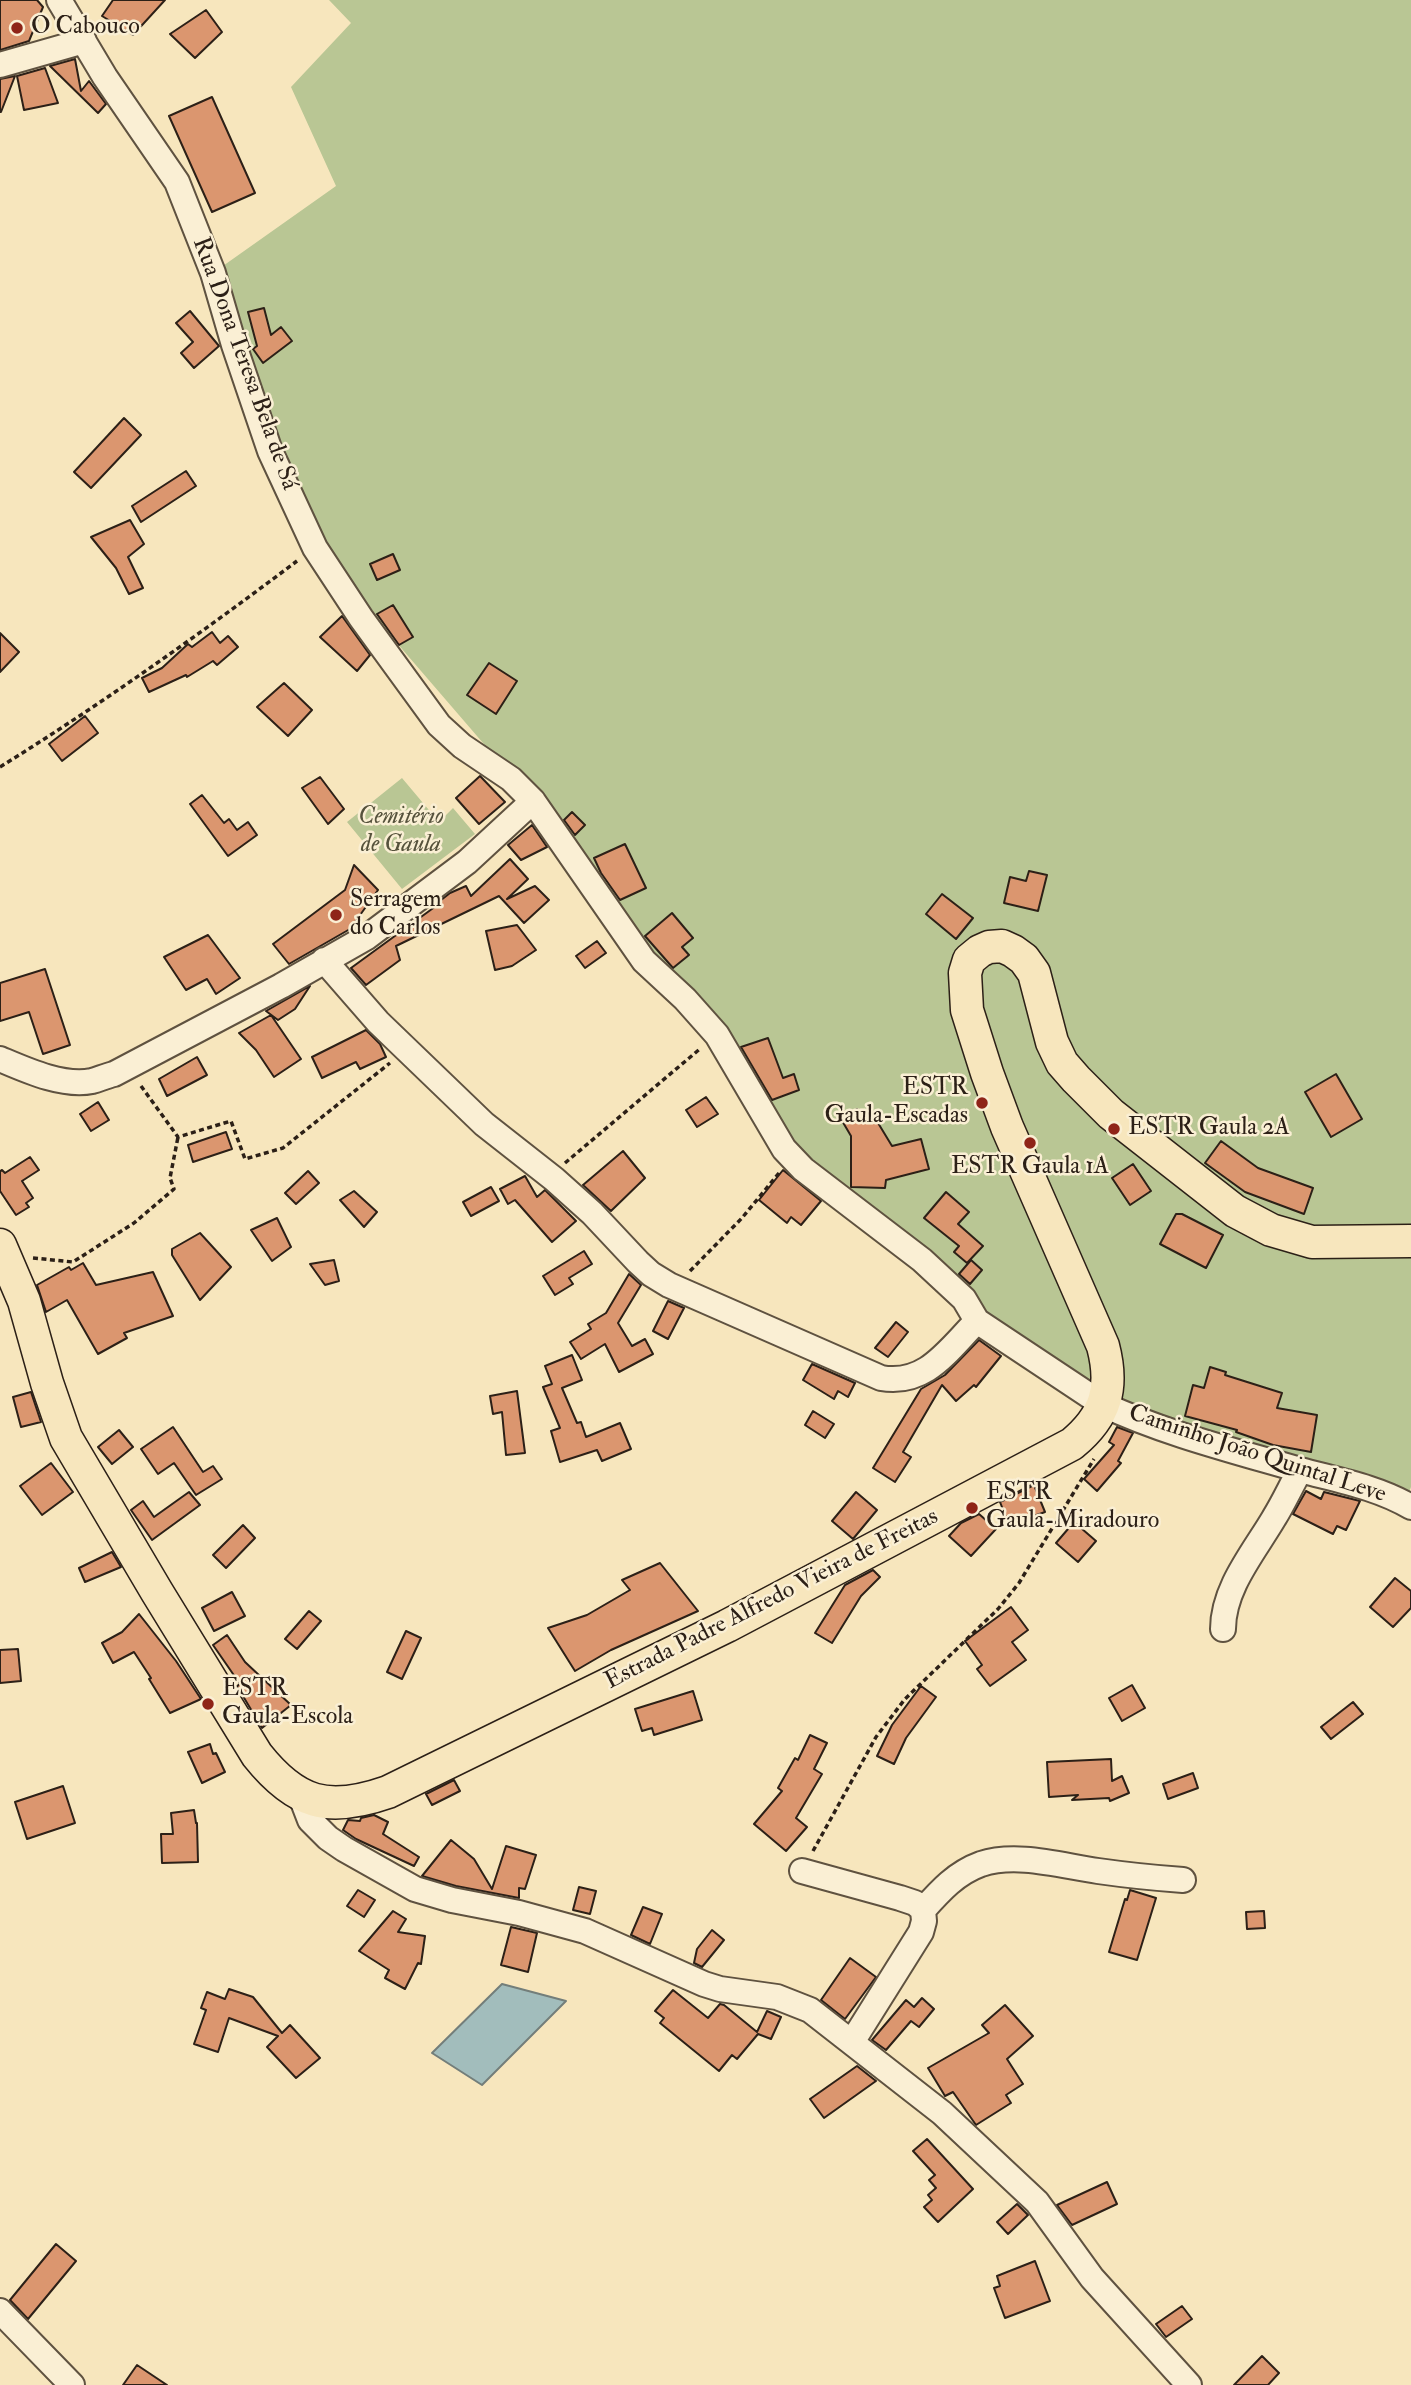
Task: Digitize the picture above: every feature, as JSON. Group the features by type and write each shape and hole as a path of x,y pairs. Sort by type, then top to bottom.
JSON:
{"main road":[{"name":"Estrada Padre Alfredo Vieira de Freitas","path":"13,1251 47,1383 66,1438 157,1592 257,1755 275,1778 300,1794 340,1804 363,1801 388,1792 727,1626 1072,1444 1092,1425 1107,1392 1109,1368 1103,1346 986,1073 967,1010 965,973 969,960 980,951 1002,946 1024,959 1034,973 1052,1042 1062,1063 1111,1114 1235,1212 1271,1230 1312,1242 1411,1241"}],"street":[{"name":"Rua Dona Teresa Bela de Sá","path":"59,0 105,77 177,182 213,273 270,451 315,548 361,618 439,725 463,747 511,779 533,801 644,961 685,999 717,1035 770,1129 792,1158 922,1260 964,1299 977,1321 1102,1404"},
{"path":"0,65 83,41"},
{"path":"0,1059 32,1072 64,1080 90,1081 127,1067 368,937 467,862 533,801"},
{"path":"324,960 378,1022 484,1124 551,1176 592,1213 651,1274 674,1287 881,1378 896,1381 912,1378 930,1369 977,1321"},
{"name":"Caminho João Quintal Leve","path":"1102,1404 1122,1414 1189,1436 1380,1492 1411,1507"},
{"path":"1223,1629 1223,1613 1229,1593 1277,1514 1300,1469"},
{"path":"300,1794 310,1820 328,1838 415,1889 584,1931 712,1987 778,1997 810,2010 942,2113 1037,2202 1092,2277 1189,2385"},
{"path":"923,1910 944,1886 963,1872 983,1863 1017,1860 1183,1880"},
{"path":"802,1871 900,1898 915,1903 923,1910 921,1932 852,2042"},
{"path":"0,2311 72,2385"}],"path":[{"path":"0,767 188,643 315,548"},
{"path":"551,1176 717,1035"},
{"path":"178,1137 231,1121 245,1159 283,1148 407,1050"},
{"path":"13,1251 73,1262 134,1223 174,1189 170,1178 178,1137 127,1067"},
{"path":"674,1287 742,1218 792,1158"},
{"path":"802,1871 876,1737 905,1699 998,1609 1019,1583 1095,1459"}],"green space":[{"path":"329,0 1411,0 1411,1487 1405,1503 1102,1404 803,1169 533,801 315,548 213,273 336,186 291,87 351,23"},
{"name":"Cemitério de Gaula","path":"402,778 439,822 453,808 475,834 402,889 347,822"}],"water":[{"path":"502,1984 566,2001 482,2085 432,2053"}],"building":[{"name":"O Cabouco","path":"0,0 37,0 43,7 29,41 0,50"},
{"path":"113,0 165,0 133,35 102,16"},
{"path":"206,10 222,32 195,58 170,34"},
{"path":"75,59 81,91 89,81 106,104 98,113 50,66"},
{"path":"45,68 58,103 24,110 17,76"},
{"path":"15,76 1,112 0,112 0,79"},
{"path":"212,97 255,193 212,212 169,116"},
{"path":"264,308 271,335 281,327 292,341 263,363 253,349 257,346 248,312"},
{"path":"190,311 219,346 194,368 181,353 193,342 176,323"},
{"path":"124,418 141,435 91,488 74,472"},
{"path":"186,471 196,486 141,522 132,506"},
{"path":"130,520 144,544 128,557 143,588 129,594 116,568 91,537"},
{"path":"393,554 400,570 377,580 370,564"},
{"path":"393,605 413,637 399,645 377,614"},
{"path":"342,616 370,655 357,671 320,637"},
{"path":"212,632 220,643 228,636 238,647 217,665 213,661 187,677 186,675 149,692 142,678 162,668 188,644 192,647"},
{"path":"0,633 19,652 0,672"},
{"path":"489,663 517,681 496,714 467,695"},
{"path":"284,683 312,710 288,736 257,707"},
{"path":"85,716 98,733 62,761 49,744"},
{"path":"480,776 505,802 479,824 456,798"},
{"path":"320,777 344,809 328,824 302,788"},
{"path":"202,795 224,823 229,819 237,830 248,822 257,835 228,856 190,804"},
{"path":"572,812 585,825 575,835 564,820"},
{"path":"532,825 547,847 521,860 508,845"},
{"path":"625,844 646,888 620,900 594,858"},
{"path":"510,859 528,879 507,899 535,886 549,900 524,923 499,896 396,946 400,960 366,985 351,968 450,893 466,886 471,896"},
{"name":"Serragem do Carlos","path":"354,865 378,890 350,929 289,964 273,944 345,890"},
{"path":"1029,871 1047,875 1038,911 1004,903 1010,877 1026,881"},
{"path":"942,894 973,918 956,939 926,914"},
{"path":"672,913 693,938 682,947 689,955 673,968 645,936"},
{"path":"517,925 536,950 512,966 495,970 486,931"},
{"path":"208,935 240,978 216,994 207,979 186,990 164,957"},
{"path":"597,941 606,953 585,968 576,956"},
{"path":"45,969 70,1045 43,1054 29,1012 0,1021 0,983"},
{"path":"310,986 295,1009 278,1020 266,1011"},
{"path":"271,1015 301,1059 274,1077 256,1050 239,1033"},
{"path":"366,1030 380,1044 386,1057 360,1069 356,1062 322,1078 312,1057"},
{"path":"768,1038 783,1078 794,1074 799,1090 772,1100 741,1047"},
{"path":"197,1057 207,1075 167,1096 159,1079"},
{"path":"1336,1074 1362,1119 1331,1137 1305,1092"},
{"path":"706,1097 718,1114 697,1127 686,1110"},
{"path":"98,1102 109,1120 91,1131 80,1114"},
{"path":"857,1109 863,1119 872,1113 892,1146 921,1139 929,1169 886,1180 885,1188 851,1187 851,1136 841,1119"},
{"path":"226,1132 232,1149 193,1162 188,1145"},
{"path":"1221,1141 1258,1168 1313,1188 1304,1214 1245,1192 1205,1163"},
{"path":"623,1151 645,1178 611,1211 583,1185"},
{"path":"30,1157 39,1170 22,1181 33,1198 26,1203 29,1207 16,1215 0,1191 0,1171 5,1173"},
{"path":"1133,1164 1151,1191 1130,1205 1112,1178"},
{"path":"783,1170 821,1201 801,1225 791,1217 787,1223 759,1200"},
{"path":"308,1171 319,1183 296,1204 285,1193"},
{"path":"525,1176 537,1197 545,1190 576,1221 552,1242 515,1200 508,1204 500,1189"},
{"path":"491,1187 499,1201 471,1216 463,1202"},
{"path":"354,1191 377,1212 364,1227 340,1200"},
{"path":"946,1192 969,1212 958,1224 983,1246 967,1263 954,1252 959,1246 924,1218"},
{"path":"1176,1214 1182,1214 1223,1235 1206,1268 1160,1244"},
{"path":"277,1218 291,1247 272,1261 251,1230"},
{"path":"200,1233 231,1267 200,1300 172,1255 172,1249"},
{"path":"584,1251 592,1264 569,1278 573,1284 555,1295 543,1276"},
{"path":"334,1260 339,1281 325,1285 310,1264"},
{"path":"971,1260 982,1270 970,1284 959,1274"},
{"path":"83,1263 96,1285 153,1272 173,1316 124,1333 127,1338 98,1354 67,1300 46,1312 37,1285 69,1267 71,1270"},
{"path":"629,1274 641,1285 618,1323 632,1346 645,1339 653,1354 619,1372 605,1344 581,1359 570,1342 591,1329 588,1324 606,1313"},
{"path":"668,1301 684,1308 668,1339 653,1331"},
{"path":"896,1322 908,1332 888,1357 875,1348"},
{"path":"979,1340 1001,1356 976,1387 974,1385 956,1401 942,1385 903,1452 911,1457 895,1482 873,1468 921,1389 945,1375"},
{"path":"572,1355 582,1380 562,1388 577,1423 581,1422 586,1437 620,1423 631,1449 602,1461 597,1450 560,1462 551,1431 560,1428 543,1387 552,1384 545,1366"},
{"path":"812,1364 855,1383 848,1397 838,1391 834,1399 803,1380"},
{"path":"1210,1367 1226,1372 1225,1375 1282,1393 1277,1408 1317,1415 1311,1452 1273,1445 1236,1432 1237,1430 1185,1416 1193,1385 1204,1388"},
{"path":"517,1391 525,1453 506,1455 502,1412 493,1414 490,1396"},
{"path":"31,1392 41,1422 21,1427 13,1397"},
{"path":"813,1411 834,1424 825,1438 805,1425"},
{"path":"173,1427 203,1472 213,1466 222,1479 196,1495 174,1463 158,1474 141,1449"},
{"path":"1117,1427 1133,1433 1118,1461 1121,1463 1097,1491 1084,1479 1114,1445 1109,1442"},
{"path":"119,1430 133,1447 112,1464 98,1447"},
{"path":"51,1463 73,1492 42,1515 20,1486"},
{"path":"1034,1485 1045,1512 1009,1525 1000,1502"},
{"path":"1306,1491 1321,1499 1324,1492 1360,1501 1346,1530 1337,1526 1333,1534 1293,1514"},
{"path":"189,1492 200,1505 152,1540 131,1510 143,1501 154,1517"},
{"path":"856,1492 877,1510 853,1539 832,1521"},
{"path":"979,1514 996,1529 971,1556 949,1536 961,1523"},
{"path":"1074,1522 1096,1541 1078,1562 1056,1543"},
{"path":"243,1525 255,1538 226,1568 213,1555"},
{"path":"112,1552 121,1567 85,1582 79,1568"},
{"path":"660,1563 698,1611 611,1650 575,1671 548,1628 587,1615 630,1590 622,1580"},
{"path":"873,1570 880,1577 861,1596 832,1643 815,1633 845,1585"},
{"path":"1395,1578 1411,1591 1411,1608 1393,1627 1370,1607"},
{"path":"232,1592 245,1616 214,1631 202,1608"},
{"path":"1011,1607 1028,1630 1012,1642 1026,1660 990,1686 977,1669 982,1665 965,1641"},
{"path":"309,1611 321,1621 297,1649 285,1639"},
{"path":"139,1614 176,1661 201,1699 170,1713 134,1652 113,1663 102,1643 122,1632"},
{"path":"406,1631 421,1638 402,1679 387,1672"},
{"path":"227,1635 245,1662 291,1705 262,1728 237,1686 240,1684 213,1645"},
{"path":"18,1649 21,1681 0,1683 0,1650"},
{"path":"1132,1685 1145,1708 1122,1721 1109,1698"},
{"path":"921,1686 936,1697 906,1738 894,1764 877,1756 892,1725"},
{"path":"693,1691 702,1720 654,1735 652,1728 642,1731 635,1709"},
{"path":"1353,1702 1363,1714 1331,1739 1321,1727"},
{"path":"810,1735 827,1743 814,1769 822,1774 796,1818 807,1827 786,1851 754,1824 782,1791 778,1788 795,1758 798,1760"},
{"path":"210,1744 225,1772 202,1783 188,1752"},
{"path":"1111,1759 1112,1781 1122,1776 1129,1793 1110,1801 1109,1798 1072,1800 1078,1795 1049,1797 1047,1762"},
{"path":"1193,1773 1198,1788 1168,1799 1163,1784"},
{"path":"454,1780 460,1791 432,1805 426,1794"},
{"path":"63,1786 75,1823 27,1839 15,1802"},
{"path":"194,1810 198,1862 162,1863 161,1834 173,1834 171,1813"},
{"path":"374,1815 388,1822 383,1834 419,1857 414,1866 356,1839 343,1830 348,1820 360,1821 361,1818"},
{"path":"451,1840 474,1859 492,1889 506,1846 536,1855 525,1889 519,1888 519,1898 456,1886 422,1876"},
{"path":"579,1887 596,1891 590,1914 573,1910"},
{"path":"358,1890 375,1900 364,1917 347,1906"},
{"path":"1130,1890 1156,1898 1137,1960 1109,1952"},
{"path":"643,1907 662,1914 650,1944 631,1935"},
{"path":"393,1911 406,1919 398,1932 425,1936 421,1964 418,1963 405,1989 385,1978 389,1970 359,1951"},
{"path":"1264,1911 1265,1928 1247,1929 1246,1912"},
{"path":"511,1927 537,1933 528,1972 501,1965"},
{"path":"712,1930 724,1940 702,1967 694,1963 697,1949"},
{"path":"850,1958 876,1977 845,2019 821,2000"},
{"path":"229,1989 253,1997 282,2033 290,2025 320,2058 296,2078 267,2047 278,2036 229,2018 218,2052 194,2044 206,2010 201,2008 207,1992 225,1999"},
{"path":"673,1990 708,2018 720,2004 724,2005 757,2032 767,2011 781,2017 771,2039 758,2034 737,2059 732,2055 719,2071 660,2023 664,2018 655,2011"},
{"path":"922,1998 934,2009 919,2027 911,2021 886,2050 872,2040 906,2000 914,2007"},
{"path":"1005,2005 1033,2036 1007,2059 1023,2084 1006,2095 1011,2103 976,2125 953,2092 945,2096 928,2068 989,2033 982,2025"},
{"path":"857,2066 876,2081 824,2118 810,2099"},
{"path":"927,2139 973,2189 938,2222 924,2207 932,2200 928,2195 936,2188 929,2180 935,2175 913,2151"},
{"path":"1107,2182 1117,2204 1072,2225 1057,2205"},
{"path":"1017,2204 1028,2215 1008,2234 997,2222"},
{"path":"56,2244 76,2261 28,2319 10,2300"},
{"path":"1035,2261 1050,2301 1005,2318 994,2288 1000,2286 997,2276"},
{"path":"1182,2306 1192,2319 1166,2337 1156,2324"},
{"path":"1262,2356 1279,2373 1268,2385 1234,2385"},
{"path":"137,2365 167,2385 123,2385"}],"place":[{"name":"O Cabouco","path":"17,28"},
{"name":"Serragem do Carlos","path":"336,915"},
{"name":"ESTR Gaula-Escadas","path":"982,1103"},
{"name":"ESTR Gaula 2A","path":"1114,1129"},
{"name":"ESTR Gaula 1A","path":"1030,1143"},
{"name":"ESTR Gaula-Miradouro","path":"972,1508"},
{"name":"ESTR Gaula-Escola","path":"208,1704"}]}
